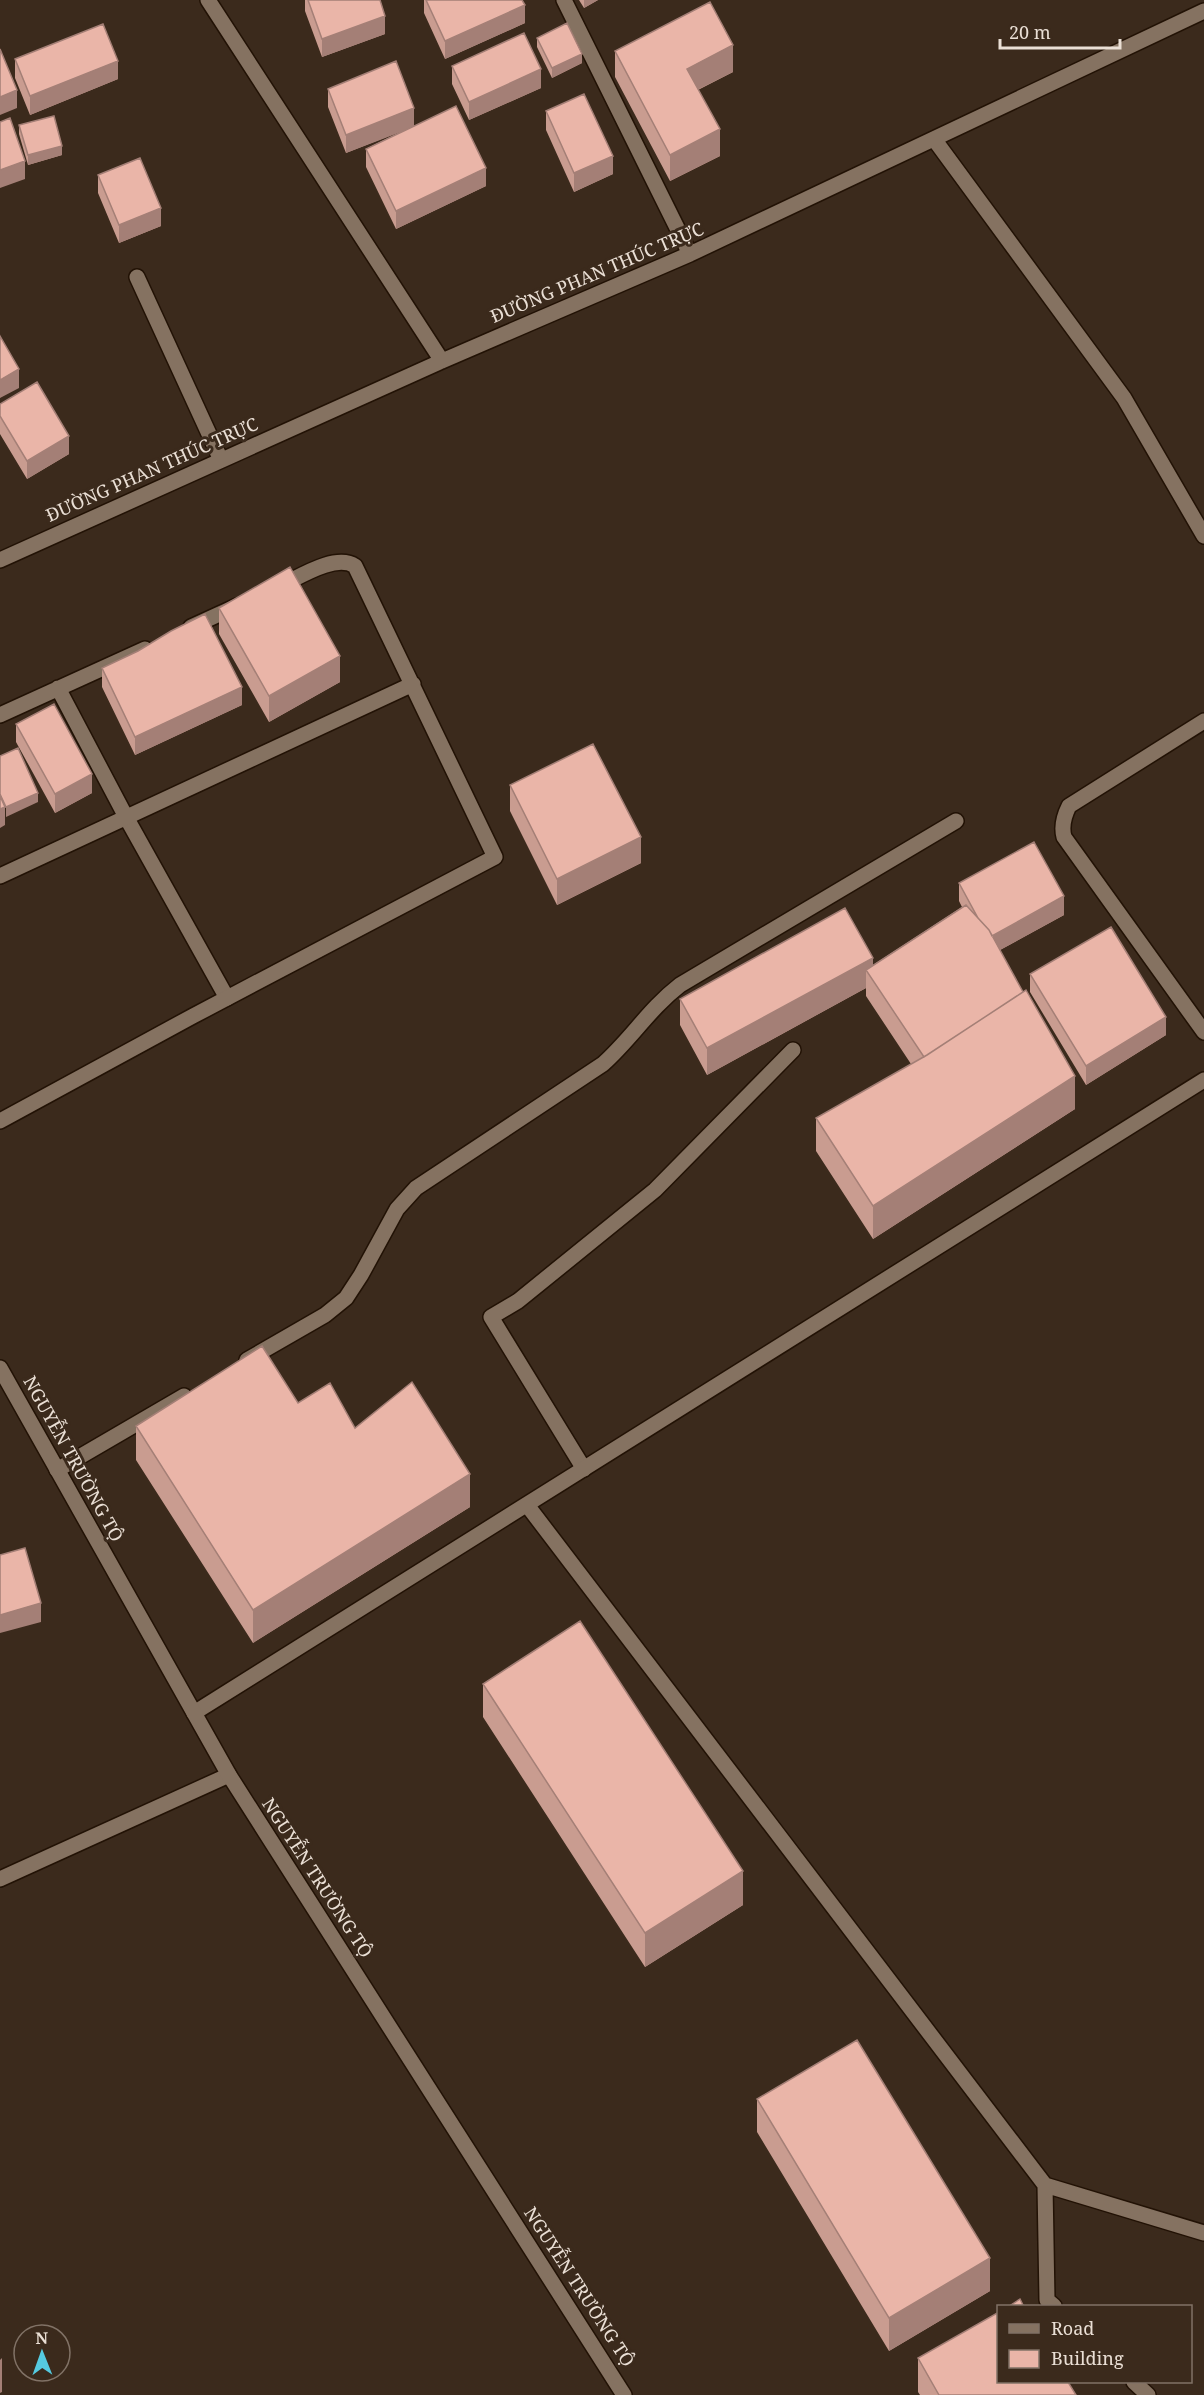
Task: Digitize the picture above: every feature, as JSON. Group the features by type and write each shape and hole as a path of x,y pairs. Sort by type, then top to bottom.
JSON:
{"street":[{"path":"208,0 442,361"},
{"path":"564,0 690,254"},
{"name":"ĐƯỜNG PHAN THÚC TRỰC","path":"0,560 442,361 690,254 1204,11"},
{"path":"934,140 1124,398 1204,536"},
{"path":"137,277 221,460"},
{"path":"0,1121 495,857 355,566 348,561 329,564 178,633"},
{"path":"0,715 156,643"},
{"path":"0,876 412,684"},
{"path":"58,688 126,817 227,998"},
{"path":"1204,722 1070,806 1062,830 1064,837 1204,1032"},
{"path":"232,1369 325,1315 346,1298 397,1209 416,1188 603,1064 617,1052 654,1007 680,985 956,821"},
{"path":"584,1469 491,1317 518,1301 655,1190 793,1050"},
{"path":"194,1713 1204,1080"},
{"name":"NGUYỄN TRƯỜNG TỘ","path":"0,1368 229,1775 624,2395"},
{"path":"57,1470 201,1386"},
{"path":"527,1505 1045,2185 1204,2233"},
{"path":"0,1879 229,1775"},
{"path":"1045,2185 1047,2300 1052,2305"},
{"path":"1135,2383 1148,2395"}],"building":[{"path":"308,0 380,0 385,16 322,39"},
{"path":"426,0 522,0 525,5 445,41"},
{"path":"710,2 733,45 687,69 720,129 670,155 615,51"},
{"path":"567,23 582,54 552,68 537,38"},
{"path":"103,24 118,61 30,96 15,59"},
{"path":"524,33 541,69 469,102 452,66"},
{"path":"0,49 17,90 0,97"},
{"path":"396,61 414,108 346,135 328,89"},
{"path":"584,94 613,156 574,173 546,111"},
{"path":"456,106 486,168 396,211 366,149"},
{"path":"54,116 62,146 28,155 19,125"},
{"path":"10,118 25,161 0,170 0,122"},
{"path":"140,158 161,208 119,225 98,175"},
{"path":"0,336 19,369 0,380"},
{"path":"37,382 69,436 27,461 0,416 0,404"},
{"path":"290,567 340,656 269,696 219,608"},
{"path":"205,614 242,687 135,737 102,668"},
{"path":"54,704 92,774 55,794 16,724"},
{"path":"593,744 641,837 557,879 510,785"},
{"path":"18,748 38,793 6,807 0,794 0,756"},
{"path":"0,796 5,807 0,809"},
{"path":"1034,842 1064,896 992,936 978,918 959,883"},
{"path":"966,905 989,930 1023,992 924,1057 866,970"},
{"path":"845,908 873,958 707,1048 680,999"},
{"path":"1111,927 1166,1017 1086,1066 1030,974"},
{"path":"1026,990 1075,1076 873,1206 816,1118 927,1055"},
{"path":"262,1346 298,1403 330,1383 355,1428 412,1382 470,1474 253,1610 136,1426"},
{"path":"25,1548 41,1603 0,1615 0,1555"},
{"path":"580,1621 743,1871 645,1933 483,1684"},
{"path":"857,2040 990,2258 889,2318 757,2099"},
{"path":"1020,2299 1023,2305 1011,2305"},
{"path":"997,2313 997,2383 1069,2383 1076,2395 939,2395 918,2358"}]}
